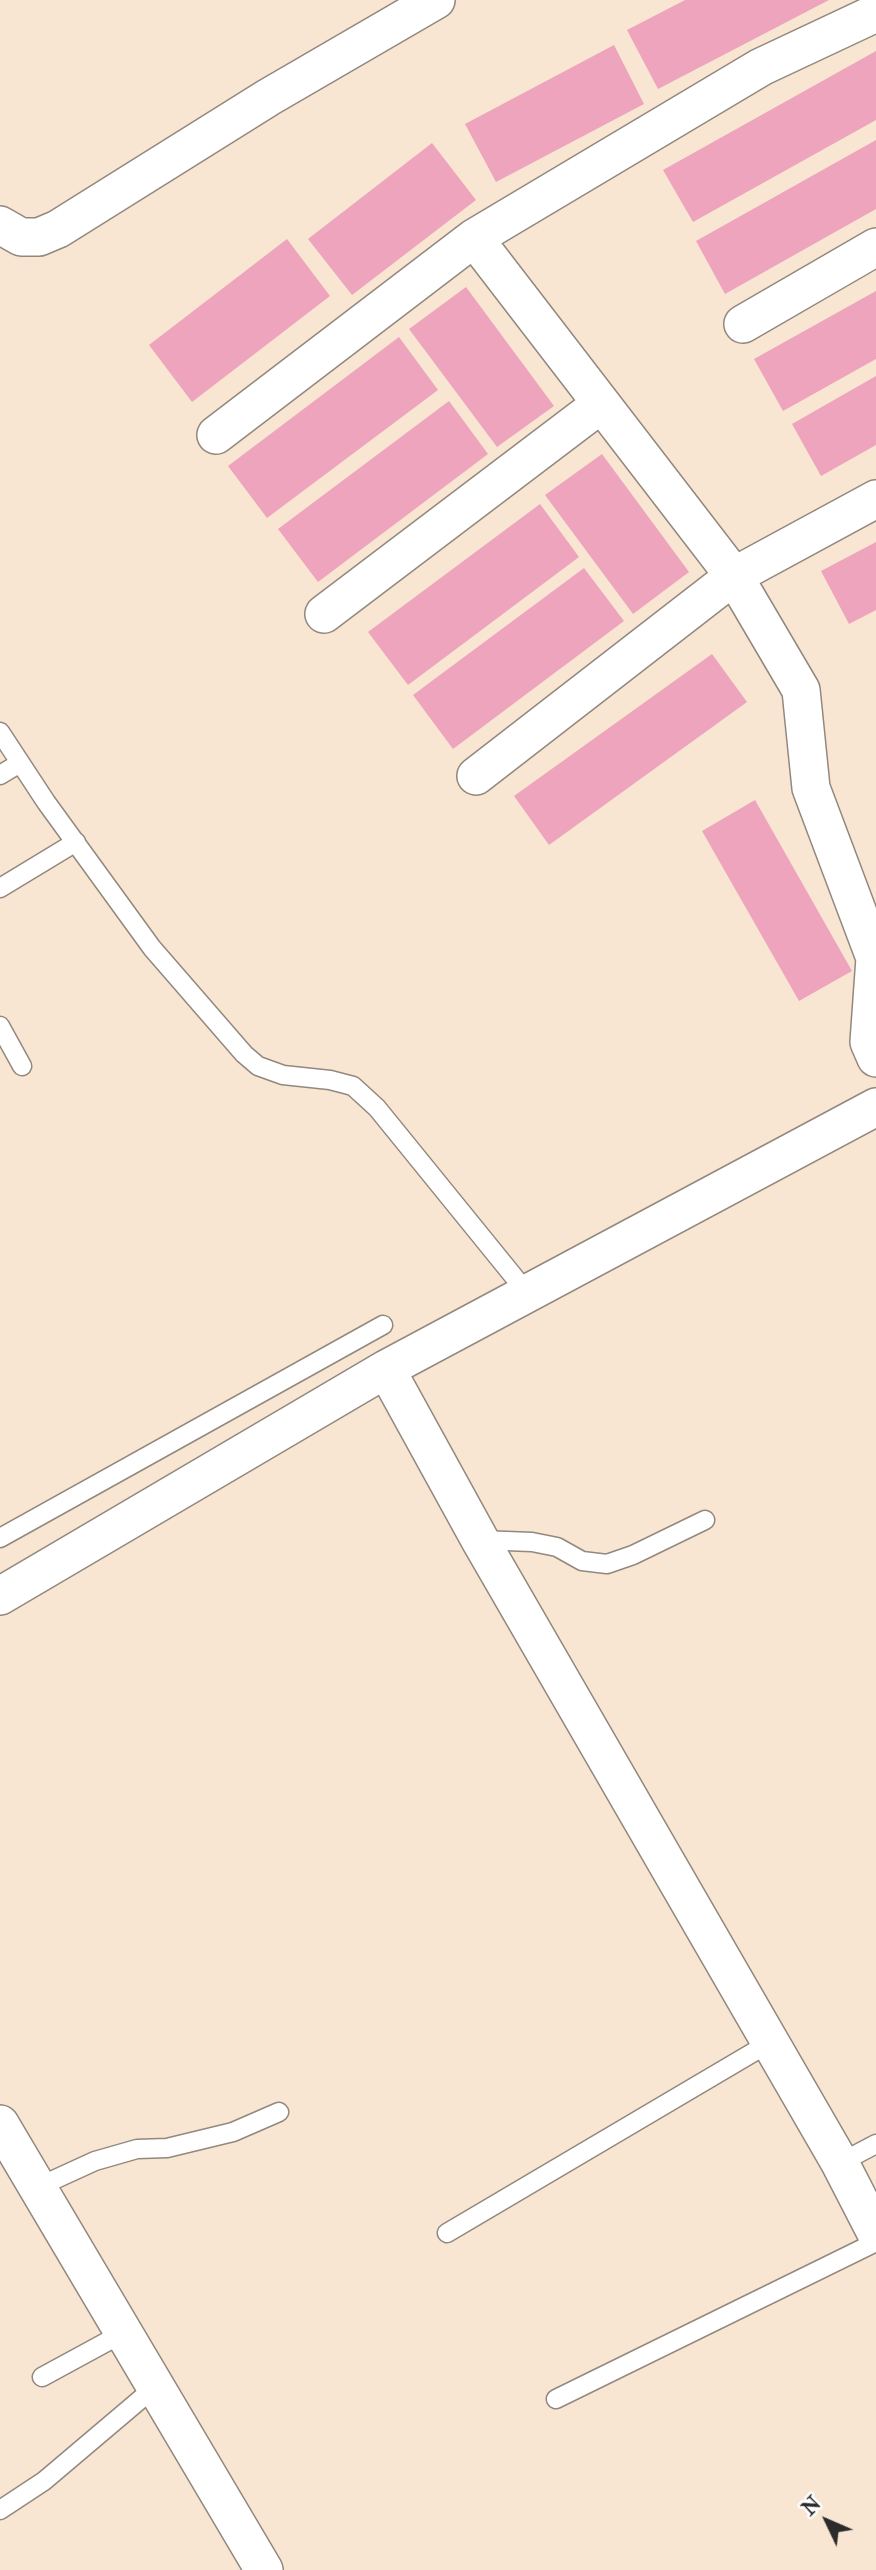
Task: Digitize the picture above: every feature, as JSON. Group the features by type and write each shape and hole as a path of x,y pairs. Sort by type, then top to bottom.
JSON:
{"street":[{"path":"0,226 21,237 40,237 58,229 269,97 436,0"},
{"path":"216,435 474,238 761,67 876,13"},
{"path":"474,238 734,576 801,690 811,788 875,959 869,1042 876,1058"},
{"path":"743,324 876,247"},
{"path":"324,614 601,404"},
{"path":"476,776 734,576 876,499"},
{"path":"0,1596 386,1368 876,1107"},
{"path":"386,1368 480,1541 840,2163 876,2233"},
{"path":"0,2124 264,2570"}],"lane":[{"path":"0,733 152,948 244,1054 258,1066 283,1075 330,1080 353,1086 377,1108 528,1294"},
{"path":"0,775 20,763"},
{"path":"0,888 76,842"},
{"path":"0,1026 22,1066"},
{"path":"0,1538 383,1325"},
{"path":"480,1541 532,1542 557,1547 582,1561 607,1564 633,1555 705,1520"},
{"path":"447,2233 769,2043"},
{"path":"36,2188 95,2161 137,2149 167,2148 233,2132 279,2112"},
{"path":"840,2163 876,2144"},
{"path":"556,2399 876,2242"},
{"path":"43,2376 123,2333"},
{"path":"0,2510 44,2481 155,2388"}],"building":[{"path":"685,0 829,0 658,89 627,30"},
{"path":"614,45 644,104 496,182 465,124"},
{"path":"876,51 876,120 693,222 663,170"},
{"path":"876,140 876,209 725,294 696,241"},
{"path":"432,143 476,200 352,295 308,239"},
{"path":"287,239 330,296 192,402 149,345"},
{"path":"466,287 554,406 497,447 409,329"},
{"path":"876,291 876,359 783,411 754,359"},
{"path":"399,337 438,390 267,518 228,466"},
{"path":"876,376 876,445 821,476 792,424"},
{"path":"449,401 488,454 318,582 278,529"},
{"path":"602,454 689,572 633,614 545,495"},
{"path":"540,504 579,557 408,685 368,632"},
{"path":"876,542 876,610 849,624 821,571"},
{"path":"584,568 624,621 453,749 413,695"},
{"path":"712,654 747,702 549,845 514,796"},
{"path":"755,800 852,971 799,1001 702,831"}]}
